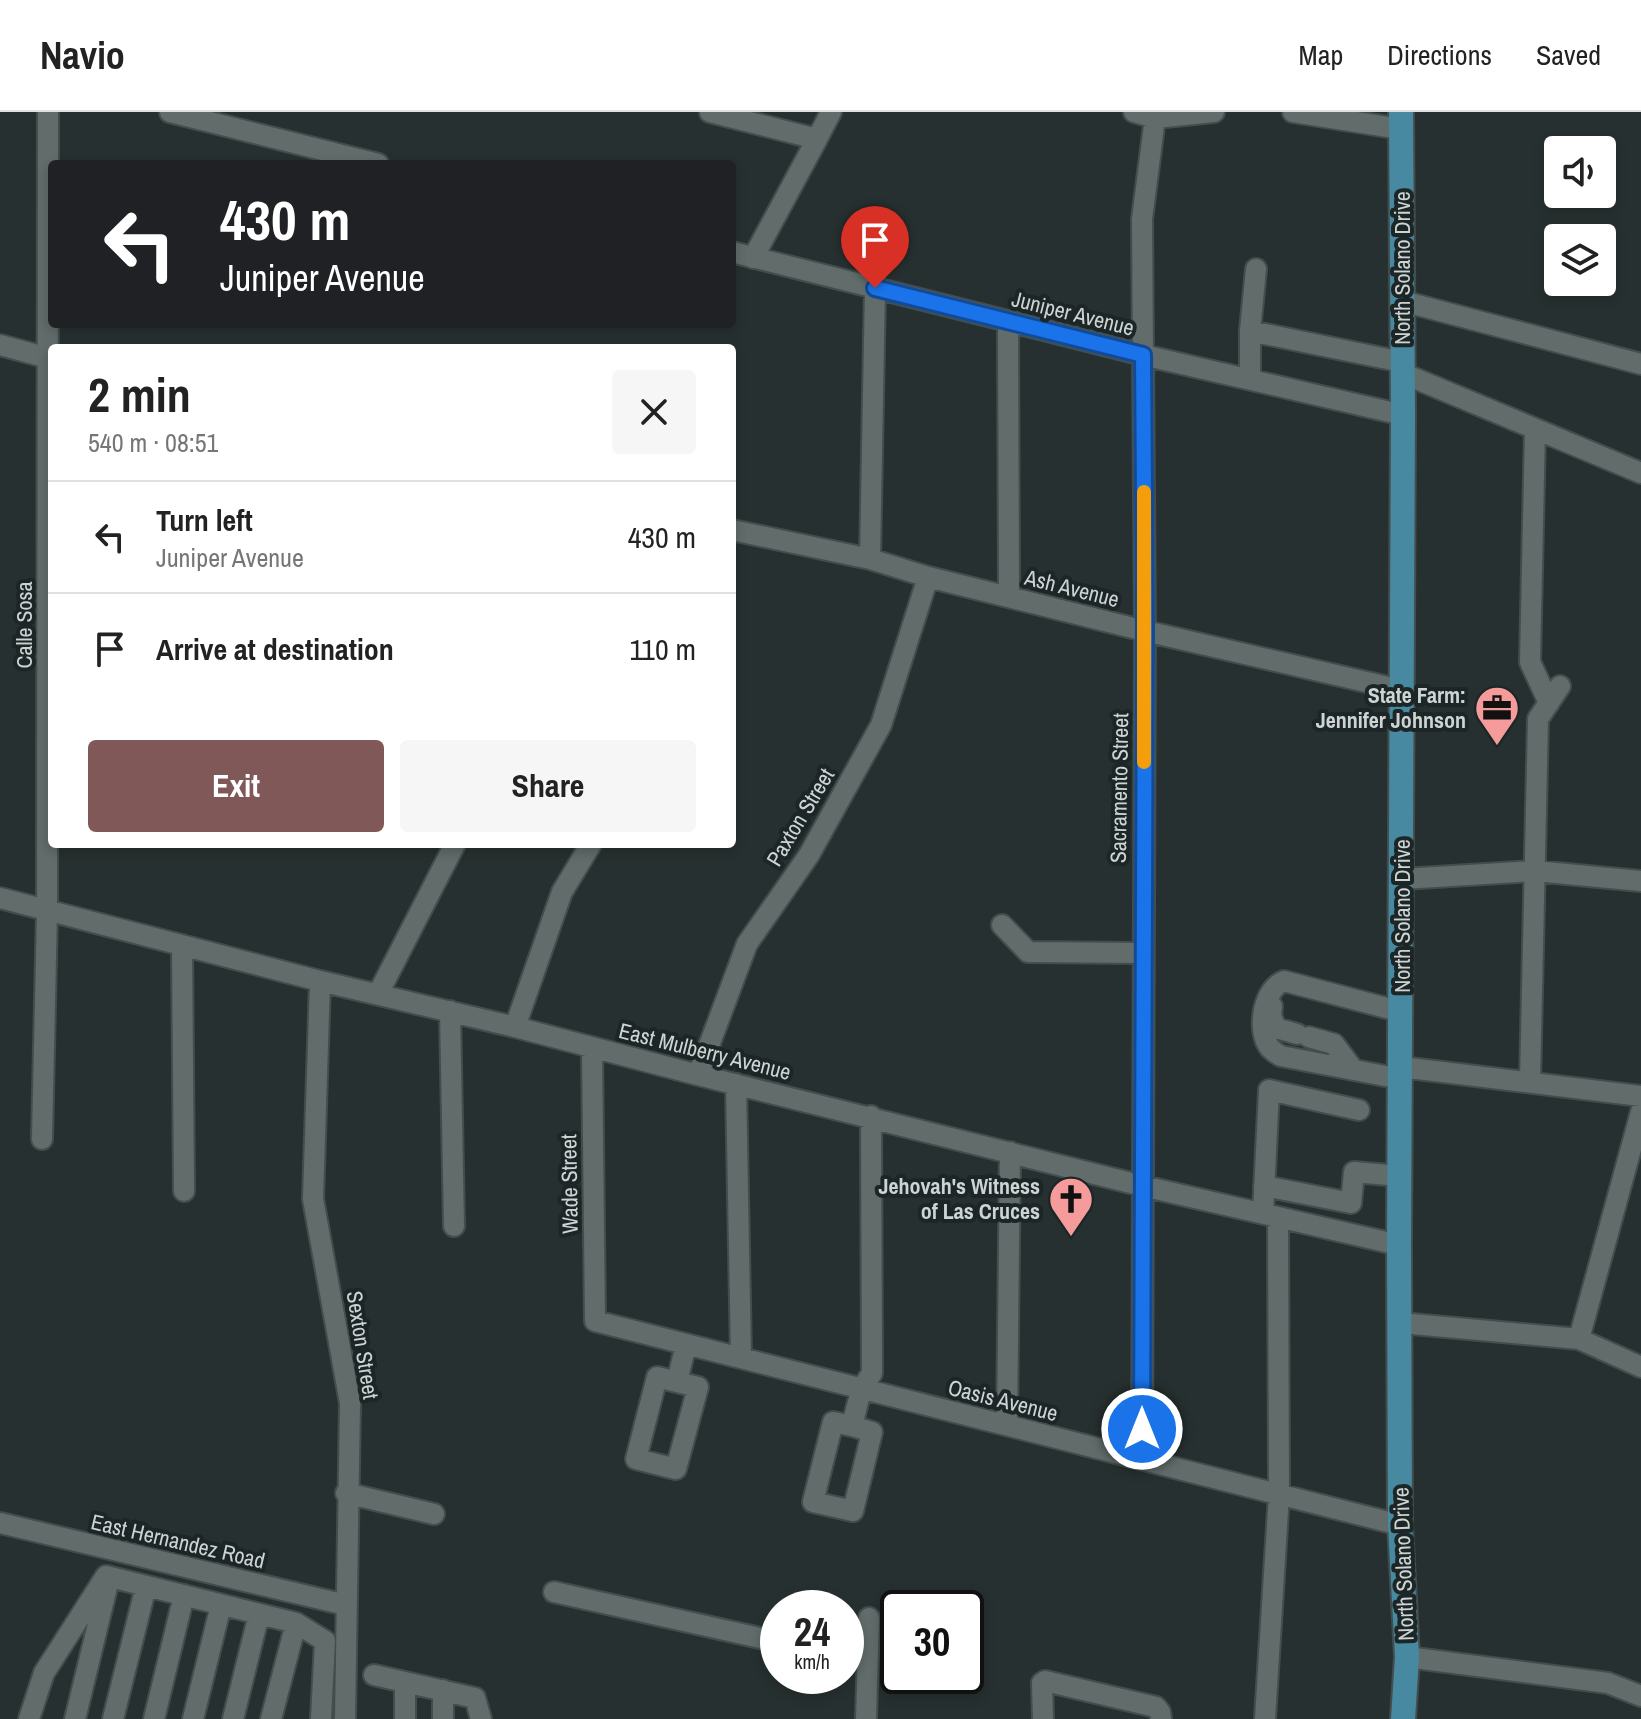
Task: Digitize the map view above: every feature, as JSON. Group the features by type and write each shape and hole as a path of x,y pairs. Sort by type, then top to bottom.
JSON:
{"main road":[{"name":"North Solano Drive","path":"1401,121 1400,1525 1407,1657 1403,1719"}],"street":[{"name":"Calle Sosa","path":"48,112 49,160"},
{"path":"170,112 362,160"},
{"path":"710,112 817,139"},
{"path":"753,258 831,112"},
{"path":"1134,112 1155,118 1214,112"},
{"path":"1293,112 1401,121"},
{"name":"Sacramento Street","path":"1142,1459 1145,631 1142,219 1155,118"},
{"name":"Juniper Avenue","path":"736,253 1143,355 1403,415"},
{"path":"1250,379 1250,331 1256,269"},
{"path":"870,559 875,288"},
{"path":"1402,301 1641,364"},
{"path":"1008,321 1009,597"},
{"path":"1250,331 1402,368 1641,473"},
{"path":"0,345 48,357"},
{"path":"1530,1082 1538,719 1554,695 1530,662 1535,429"},
{"name":"Ash Avenue","path":"736,536 870,559 928,577 1145,631 1401,690"},
{"name":"Paxton Street","path":"698,1075 747,944 809,855 881,725 928,577"},
{"name":"Calle Sosa","path":"42,1139 48,842"},
{"path":"378,994 453,848"},
{"path":"515,1027 562,892 589,848"},
{"path":"1402,879 1535,871 1641,881"},
{"name":"East Mulberry Avenue","path":"0,898 1143,1186 1399,1245"},
{"path":"1002,925 1028,952 1142,953"},
{"path":"182,945 184,1191"},
{"name":"Sexton Street","path":"320,981 313,1199 350,1403 346,1493 345,1719"},
{"path":"1402,1012 1284,981 1278,983 1267,1001 1263,1019 1269,1047 1281,1056 1352,1068 1530,1082 1641,1096"},
{"path":"1297,984 1279,992 1272,1004 1272,1023 1281,1032 1334,1044 1352,1068"},
{"path":"450,1011 454,1226"},
{"name":"Wade Street","path":"592,1047 595,1321"},
{"path":"736,1084 741,1358"},
{"path":"1265,1719 1279,1494 1271,1215 1264,1186 1269,1090 1359,1110"},
{"path":"1579,1339 1641,1112"},
{"path":"852,1426 861,1390 872,1373 871,1116"},
{"path":"1007,1425 1010,1152"},
{"path":"1264,1186 1351,1203 1354,1172 1400,1176"},
{"path":"1334,1230 1340,1201"},
{"name":"Oasis Avenue","path":"595,1321 1400,1525"},
{"path":"1401,1323 1579,1339 1641,1367"},
{"path":"677,1382 686,1344"},
{"path":"657,1377 677,1382 698,1387 676,1469 636,1459 657,1377"},
{"path":"346,1493 434,1514"},
{"name":"East Hernandez Road","path":"0,1523 346,1605"},
{"path":"29,1719 44,1673 106,1576 296,1623 325,1641 321,1719"},
{"path":"75,1719 109,1577"},
{"path":"113,1719 146,1586"},
{"path":"554,1592 760,1638"},
{"path":"154,1719 184,1595"},
{"path":"193,1719 221,1605"},
{"path":"233,1719 259,1614"},
{"path":"866,1719 869,1618"},
{"path":"271,1719 296,1623"},
{"path":"1407,1657 1608,1683 1641,1696"},
{"path":"864,1661 868,1662"},
{"path":"374,1675 475,1698 480,1718"},
{"path":"1043,1719 1042,1683 1045,1681 1156,1707 1161,1719"},
{"path":"405,1682 405,1719"},
{"path":"443,1690 443,1719"}],"slow traffic":[{"path":"1144,492 1144,762"}],"place":[{"name":"State Farm: Jennifer Johnson","path":"1497,747"},
{"name":"Jehovah's Witness of Las Cruces","path":"1071,1238"}],"route":[{"path":"875,288 1143,355 1142,1429"}]}
